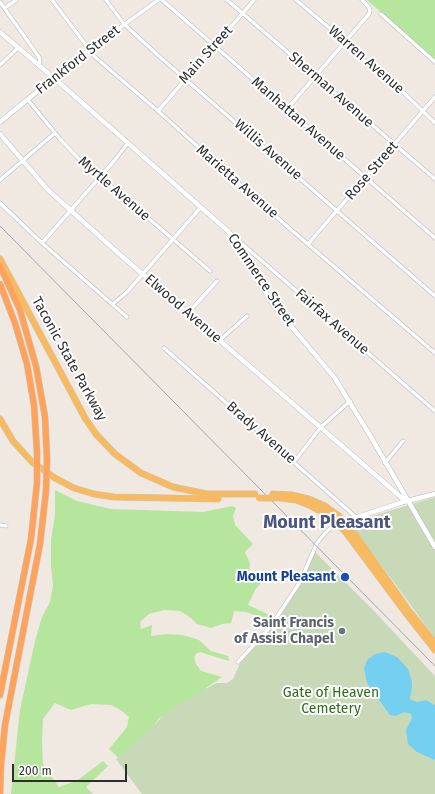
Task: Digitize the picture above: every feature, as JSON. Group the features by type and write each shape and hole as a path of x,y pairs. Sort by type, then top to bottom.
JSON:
{"highway":[{"name":"Taconic State Parkway","path":"0,259 85,418 96,434 115,454 141,473 173,487 207,494 257,496"},
{"path":"0,266 20,310 35,359 43,404 47,459 44,523 5,725 0,794"},
{"path":"0,284 15,322 27,364 35,413 37,452 37,483 31,539 0,695"},
{"name":"Taconic State Parkway","path":"0,419 14,441 32,462 55,478 80,490 94,494 114,497 295,495 315,501 330,509 344,522 361,542 409,611 435,643"},
{"name":"Taconic State Parkway","path":"275,496 292,499 309,505 324,513 337,523 435,650"}],"street":[{"path":"5,8 16,0"},
{"name":"Marietta Avenue","path":"52,0 95,58 158,111 190,141 435,353"},
{"name":"Willis Avenue","path":"106,0 124,24 435,296"},
{"name":"Frankford Street","path":"0,122 50,81 52,77 158,0"},
{"name":"Manhattan Avenue","path":"162,0 435,238"},
{"name":"Sherman Avenue","path":"227,0 435,179"},
{"name":"Main Street","path":"158,111 254,0"},
{"name":"Warren Avenue","path":"296,0 345,41 360,57 404,93 435,123"},
{"path":"287,109 369,14 370,10 368,6 362,0"},
{"path":"0,2 39,57 40,62 38,65"},
{"path":"381,14 435,62"},
{"name":"Commerce Street","path":"0,32 229,232 274,306 334,378 350,401 435,547"},
{"path":"0,65 18,48"},
{"name":"Rose Street","path":"308,244 435,97"},
{"name":"Myrtle Avenue","path":"28,100 78,158 210,271"},
{"path":"0,180 56,133"},
{"name":"Elwood Avenue","path":"0,134 44,186 188,313 376,474"},
{"path":"42,243 128,143"},
{"path":"0,203 42,243 127,317"},
{"path":"113,304 127,292 201,207"},
{"name":"Fairfax Avenue","path":"229,232 435,411"},
{"path":"188,313 217,281"},
{"path":"220,340 247,316"},
{"name":"Brady Avenue","path":"164,348 358,518"},
{"path":"294,462 321,427 350,401"},
{"path":"431,408 435,404"},
{"path":"385,463 403,441"},
{"name":"Commerce Street","path":"376,474 403,499 408,500"},
{"path":"238,662 271,626 299,583 311,554 320,538 337,523 358,518 408,500 435,494"},
{"path":"0,525 6,526"}],"green space":[{"path":"367,0 435,0 435,59 396,25"},
{"path":"55,490 77,501 111,509 203,512 232,506 236,508 233,516 235,525 253,544 245,552 250,563 249,574 261,583 255,590 248,605 272,616 264,628 255,615 246,612 234,611 231,623 222,624 211,628 197,624 180,611 164,610 149,614 140,622 141,629 152,625 151,636 166,634 183,635 199,640 211,651 228,656 229,661 200,652 194,657 196,664 201,671 222,677 206,688 212,697 159,718 142,745 124,763 109,749 127,727 129,717 111,705 91,704 71,710 55,703 43,719 43,764 59,787 78,780 103,761 108,766 86,787 93,794 11,794 20,710 35,641 42,617 50,602 53,585 51,540 55,514"},
{"path":"435,497 435,638 350,523"},
{"name":"Gate of Heaven Cemetery","path":"315,552 373,610 435,676 435,794 142,794 116,759 152,728 165,713 216,683 227,683 233,679 241,661 266,636 298,588"}],"water":[{"path":"385,652 397,657 408,669 412,682 411,700 417,702 426,700 435,705 435,760 417,752 408,744 406,730 412,718 411,714 404,712 396,716 390,715 367,683 364,669 367,660 375,654"}],"railway":[{"path":"0,226 435,666"}],"place":[{"name":"Mount Pleasant","path":"345,577"},
{"name":"Saint Francis of Assisi Chapel","path":"342,631"}],"district":[{"name":"Mount Pleasant","path":"327,523"}]}
